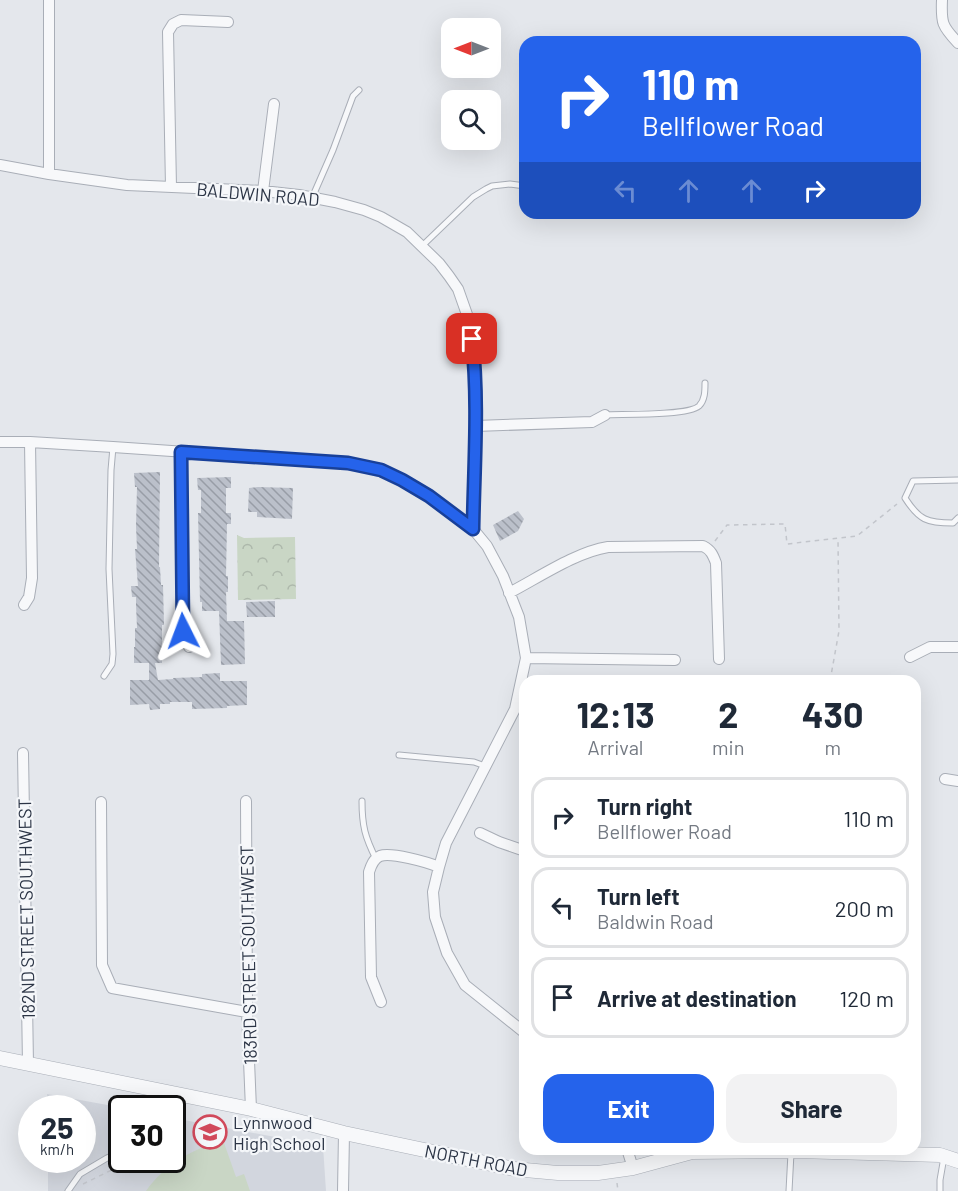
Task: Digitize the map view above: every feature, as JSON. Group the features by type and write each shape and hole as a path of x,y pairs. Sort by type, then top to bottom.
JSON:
{"street":[{"path":"49,0 49,174"},
{"path":"942,0 944,28 958,43"},
{"path":"171,187 168,33 173,24 181,20 228,22"},
{"path":"263,191 274,104"},
{"name":"BALDWIN ROAD","path":"0,165 127,185 263,191 312,198 349,206 381,217 407,232 449,276 458,289 470,323 474,356 473,529"},
{"path":"475,426 592,422 605,415"},
{"path":"0,442 113,447 331,462 373,468 392,475 416,488 458,517 473,529 487,546 503,576 519,617 526,658 522,675"},
{"path":"24,604 32,578 30,442"},
{"path":"181,452 182,622 189,647"},
{"path":"509,593 597,549 704,546 714,555 716,563 719,659"},
{"path":"910,657 930,647 958,647"},
{"path":"526,658 675,660"},
{"path":"519,690 515,709 446,843 434,892 435,917 447,953 465,985 519,1028"},
{"name":"182ND STREET SOUTHWEST","path":"23,753 28,1064"},
{"path":"945,779 958,781"},
{"name":"183RD STREET SOUTHWEST","path":"246,801 247,1012 251,1109"},
{"path":"101,802 102,965 112,988 247,1012"},
{"path":"480,833 519,849"},
{"path":"381,1002 370,977 369,872 372,863 378,857 389,855 426,862 439,867"},
{"name":"NORTH ROAD","path":"0,1058 251,1109 344,1133 514,1169 558,1173 598,1173 633,1167 677,1155"},
{"path":"343,1191 344,1133"},
{"path":"629,1155 633,1167"},
{"name":"NORTH ROAD","path":"921,1155 951,1159"}],"lane":[{"path":"312,198 353,96 359,90"},
{"path":"422,246 473,197 499,184 519,185"},
{"path":"605,415 656,414 690,410 699,406 705,396 705,383"},
{"path":"104,676 109,670 113,654 109,569 113,447"},
{"path":"958,480 913,482 905,498 915,513 934,523 953,523 958,518"},
{"path":"399,755 474,762 485,766"},
{"path":"362,801 363,828 376,859"},
{"path":"150,1095 152,1089"},
{"path":"789,1191 791,1155"},
{"path":"68,1191 80,1174 108,1158"},
{"path":"940,1191 940,1180 951,1159"}],"path":[{"path":"709,549 727,525 785,524 787,544 857,536 905,498"},
{"path":"831,675 839,631 838,538"},
{"path":"77,1190 84,1183 108,1172"}],"shaded area":[{"name":"Lynnwood High School","path":"96,1103 108,1105 108,1173 186,1173 186,1120 323,1146 326,1191 48,1191 48,1173 96,1173"}],"green space":[{"path":"237,535 244,538 295,537 296,599 238,600"},
{"path":"223,1140 236,1177 244,1174 250,1191 146,1191 162,1173 186,1173 186,1156"}],"building":[{"path":"160,472 159,567 161,585 163,585 164,625 162,625 162,663 155,663 158,680 202,677 202,674 220,673 220,681 247,681 247,705 192,709 192,702 170,702 170,704 160,704 160,709 150,710 149,704 130,705 130,680 149,680 149,663 134,663 135,628 137,628 136,597 132,597 131,586 138,586 135,549 137,549 137,487 135,487 134,473"},
{"path":"231,477 231,488 226,488 226,513 231,513 231,524 227,524 227,621 244,621 245,664 221,665 219,611 202,611 202,602 200,602 198,513 201,513 201,490 198,490 197,478"},
{"path":"249,488 293,488 292,519 257,517 257,512 248,512"},
{"path":"518,511 524,519 518,531 500,541 493,525"},
{"path":"275,601 275,617 247,617 246,602"}],"place":[{"name":"Lynnwood High School","path":"210,1132"}],"route":[{"path":"183,631 181,452 348,463 381,470 429,496 473,529 475,426 472,339"}]}
